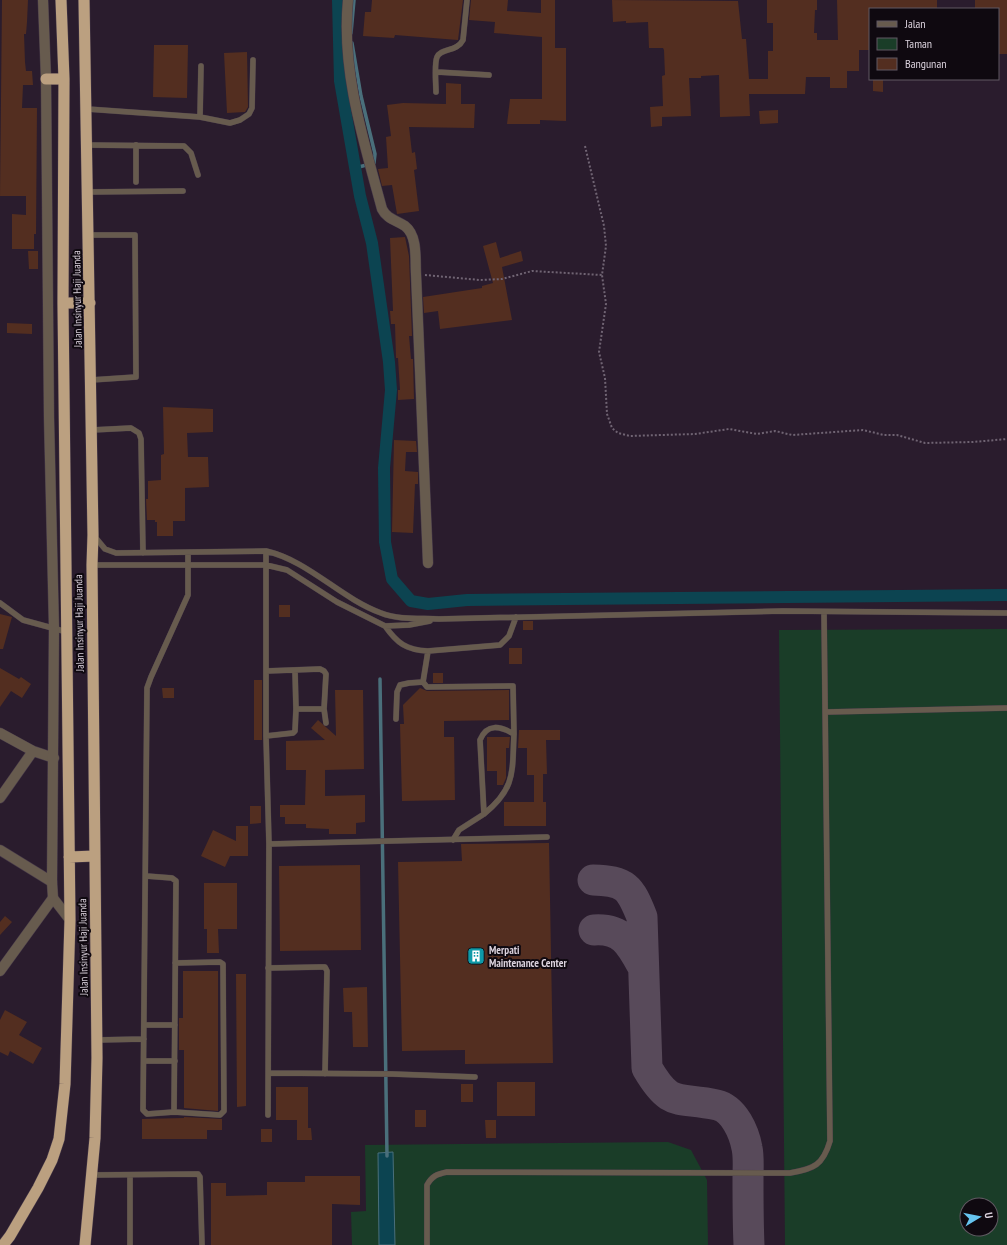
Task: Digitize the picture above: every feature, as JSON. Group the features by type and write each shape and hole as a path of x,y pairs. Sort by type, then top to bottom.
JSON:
{"highway":[{"name":"Jalan Insinyur Haji Juanda","path":"3,1245 5,1237 38,1188 52,1160 59,1139 65,1084 70,920 63,303 64,79 61,0"},
{"name":"Jalan Insinyur Haji Juanda","path":"84,0 92,430 96,1040 95,1123 85,1245"},
{"path":"46,79 64,79"},
{"path":"63,303 90,303"},
{"path":"69,857 95,856"}],"street":[{"name":"Jalan Insinyur Haji Juanda","path":"42,0 46,79 49,418 54,628 52,882 54,898 70,920"},
{"path":"348,0 346,22 350,76 370,162 384,213 404,226 412,237 416,274 428,563"},
{"path":"0,733 33,751 54,758"},
{"path":"0,798 33,751"},
{"path":"0,850 52,882"},
{"path":"0,971 54,898"}],"lane":[{"path":"436,92 438,55 458,47 463,40 467,0"},
{"path":"87,109 200,117 230,123 240,120 249,114 253,102 253,60"},
{"path":"200,117 201,66"},
{"path":"437,72 489,75"},
{"path":"86,145 184,146 191,153 198,175"},
{"path":"136,145 136,182"},
{"path":"87,192 183,191"},
{"path":"88,235 135,235 136,378 91,380"},
{"path":"92,430 131,428 139,433 141,439 143,553"},
{"path":"93,535 109,552 188,553 266,551 278,554 293,561 358,602 382,613 392,616 438,620 516,617 824,612 1007,613"},
{"path":"266,551 266,736 269,844 268,1115"},
{"path":"175,963 220,962 223,964 224,1112 220,1115 174,1112 147,1114 144,1112 147,688 188,595 188,553"},
{"path":"92,564 266,565 287,570 337,602 385,626 409,625 438,620"},
{"path":"0,603 23,620 67,632"},
{"path":"427,1245 427,1185 432,1178 438,1174 447,1172 790,1173 805,1171 823,1160 830,1141 824,612"},
{"path":"385,626 394,640 400,644 417,651 428,651 500,645 509,636 516,617"},
{"path":"428,651 423,682 427,687 513,686 514,734 510,784 496,804 484,814 464,825 453,840"},
{"path":"266,671 324,671 326,674 324,709 326,723"},
{"path":"266,736 293,733 295,731 295,671"},
{"path":"396,719 397,692 400,685 409,682 423,682"},
{"path":"826,712 1007,708"},
{"path":"296,709 324,709"},
{"path":"484,814 480,740 483,732 489,729 504,728 514,734"},
{"path":"269,844 547,837"},
{"path":"146,876 172,878 176,881 174,1112"},
{"path":"268,968 325,967 327,971 325,1074"},
{"path":"144,1025 175,1025"},
{"path":"96,1040 144,1039"},
{"path":"144,1061 175,1060"},
{"path":"269,1073 392,1074 475,1077"},
{"path":"91,1175 198,1174 200,1177 202,1245"},
{"path":"130,1175 130,1245"}],"path":[{"path":"585,146 604,226 606,246 602,275 606,304 599,352 605,378 607,414 612,428 618,433 637,436 695,434 729,429 757,434 775,432 792,435 863,430 884,435 897,435 925,443 973,442 1007,439"},
{"path":"416,274 480,280 502,279 532,270 602,275"}],"green space":[{"path":"1007,629 1007,1245 785,1245 779,630"},
{"path":"668,1142 691,1150 707,1180 708,1245 352,1245 351,1212 366,1211 365,1145"}],"water":[{"path":"393,1152 395,1245 379,1245 378,1153"}],"building":[{"path":"2,0 28,0 26,34 24,34 25,62 26,71 32,71 33,85 23,85 22,108 37,108 36,234 34,234 34,249 12,249 12,214 26,215 26,196 0,196"},
{"path":"372,0 463,0 458,40 395,35 394,38 363,36 365,12 371,12"},
{"path":"471,0 508,0 507,11 541,13 541,0 555,0 555,48 566,48 566,121 540,120 540,124 507,124 510,99 542,99 542,37 494,33 495,22 469,20"},
{"path":"612,0 738,1 742,39 746,39 749,79 768,79 768,51 773,51 773,23 767,23 767,0 817,0 814,33 817,33 817,40 838,40 837,0 937,0 937,8 869,8 869,50 859,50 859,71 847,71 847,88 830,88 830,77 806,77 805,94 749,94 750,116 720,117 719,75 689,78 691,116 662,117 662,126 651,127 650,107 663,106 662,76 665,75 664,50 663,48 649,48 648,22 613,22"},
{"path":"975,0 1007,0 1007,54 999,54 999,8 975,8"},
{"path":"154,45 188,45 187,98 153,97"},
{"path":"247,52 248,107 245,112 227,113 224,53"},
{"path":"873,80 883,80 883,92 873,91"},
{"path":"446,83 461,84 461,104 475,104 474,128 409,127 412,153 415,152 417,169 414,170 419,211 397,214 392,185 382,186 378,169 388,168 386,137 391,136 387,105 403,103 446,104"},
{"path":"778,110 778,123 760,124 759,111"},
{"path":"405,237 409,256 412,336 409,336 411,359 413,359 414,399 398,400 398,390 400,390 398,358 396,358 395,324 391,324 390,311 393,311 390,238"},
{"path":"496,242 500,258 521,251 523,261 502,267 512,320 440,329 438,311 424,313 423,297 482,288 482,286 493,283 483,246"},
{"path":"28,251 38,251 38,269 29,269"},
{"path":"7,323 32,324 32,334 7,333"},
{"path":"163,407 213,409 213,432 187,433 188,457 208,457 209,487 185,488 185,521 173,521 173,536 157,536 157,522 155,522 155,520 147,520 146,499 148,499 148,481 161,480 161,455 164,454"},
{"path":"394,440 416,441 417,452 406,452 405,471 418,472 418,484 415,484 413,533 392,532"},
{"path":"279,605 290,605 290,617 279,617"},
{"path":"0,614 12,617 3,649 0,649"},
{"path":"523,621 533,621 533,630 523,630"},
{"path":"509,648 522,648 522,664 509,664"},
{"path":"0,668 19,679 21,677 31,684 22,698 11,691 0,707"},
{"path":"433,673 443,673 443,683 433,683"},
{"path":"254,680 262,680 262,740 254,740"},
{"path":"162,688 174,688 174,698 163,698"},
{"path":"420,688 427,691 509,690 509,720 444,721 444,737 454,737 455,800 402,801 400,724 404,724 403,705"},
{"path":"335,690 363,690 364,769 325,770 325,796 365,795 365,822 356,823 356,834 329,834 329,829 306,828 306,824 285,824 285,817 280,817 280,805 305,805 306,770 286,770 286,741 325,740 311,728 318,720 336,736"},
{"path":"519,730 560,730 560,740 546,740 547,774 543,774 543,802 546,802 546,826 504,826 504,802 534,802 534,775 527,775 527,748 518,748"},
{"path":"487,737 510,737 509,748 506,748 506,778 503,785 497,785 497,771 487,771"},
{"path":"250,806 261,806 261,823 250,824"},
{"path":"236,826 248,826 248,856 230,856 225,867 201,856 213,830 236,841"},
{"name":"Merpati Maintenance Center","path":"549,843 553,1063 465,1064 465,1050 402,1051 398,862 462,861 461,844"},
{"path":"360,865 361,950 280,951 279,866"},
{"path":"204,883 237,883 237,929 218,929 219,953 207,953 207,929 204,929"},
{"path":"5,916 12,922 0,935 0,922"},
{"path":"183,971 218,971 218,1111 184,1108 184,1050 179,1050 179,1018 183,1018"},
{"path":"236,974 246,974 246,1106 237,1107"},
{"path":"367,987 368,1047 353,1047 352,1012 344,1012 343,988"},
{"path":"5,1010 27,1022 19,1035 42,1048 33,1064 10,1051 8,1056 0,1052 0,1020"},
{"path":"497,1082 535,1082 535,1116 497,1116"},
{"path":"461,1084 473,1084 473,1102 461,1102"},
{"path":"276,1087 308,1087 308,1128 311,1128 312,1140 297,1140 297,1120 276,1120"},
{"path":"415,1110 426,1110 426,1127 415,1127"},
{"path":"184,1117 222,1119 222,1130 207,1130 207,1139 142,1139 142,1119"},
{"path":"485,1120 496,1120 496,1138 486,1138"},
{"path":"261,1129 272,1129 272,1142 261,1142"},
{"path":"305,1176 360,1176 360,1205 332,1204 332,1245 211,1245 211,1183 226,1183 226,1196 267,1195 267,1182 305,1182"}],"waterway":[{"path":"338,0 340,81 360,196 372,243 389,362 391,390 384,468 385,542 392,579 411,601 428,604 467,600 1007,595"},
{"path":"351,33 354,0"},
{"path":"352,43 361,96 375,154 374,163 355,168"},
{"path":"380,679 387,1156"}],"taxiway":[{"path":"593,880 620,884 630,892 642,917 647,1068 662,1090 669,1095 684,1100 723,1107 733,1116 741,1128 746,1142 748,1155 749,1245"},
{"path":"594,930 604,930 619,935 630,945 643,967"}],"place":[{"name":"Merpati Maintenance Center","path":"476,956"}]}
